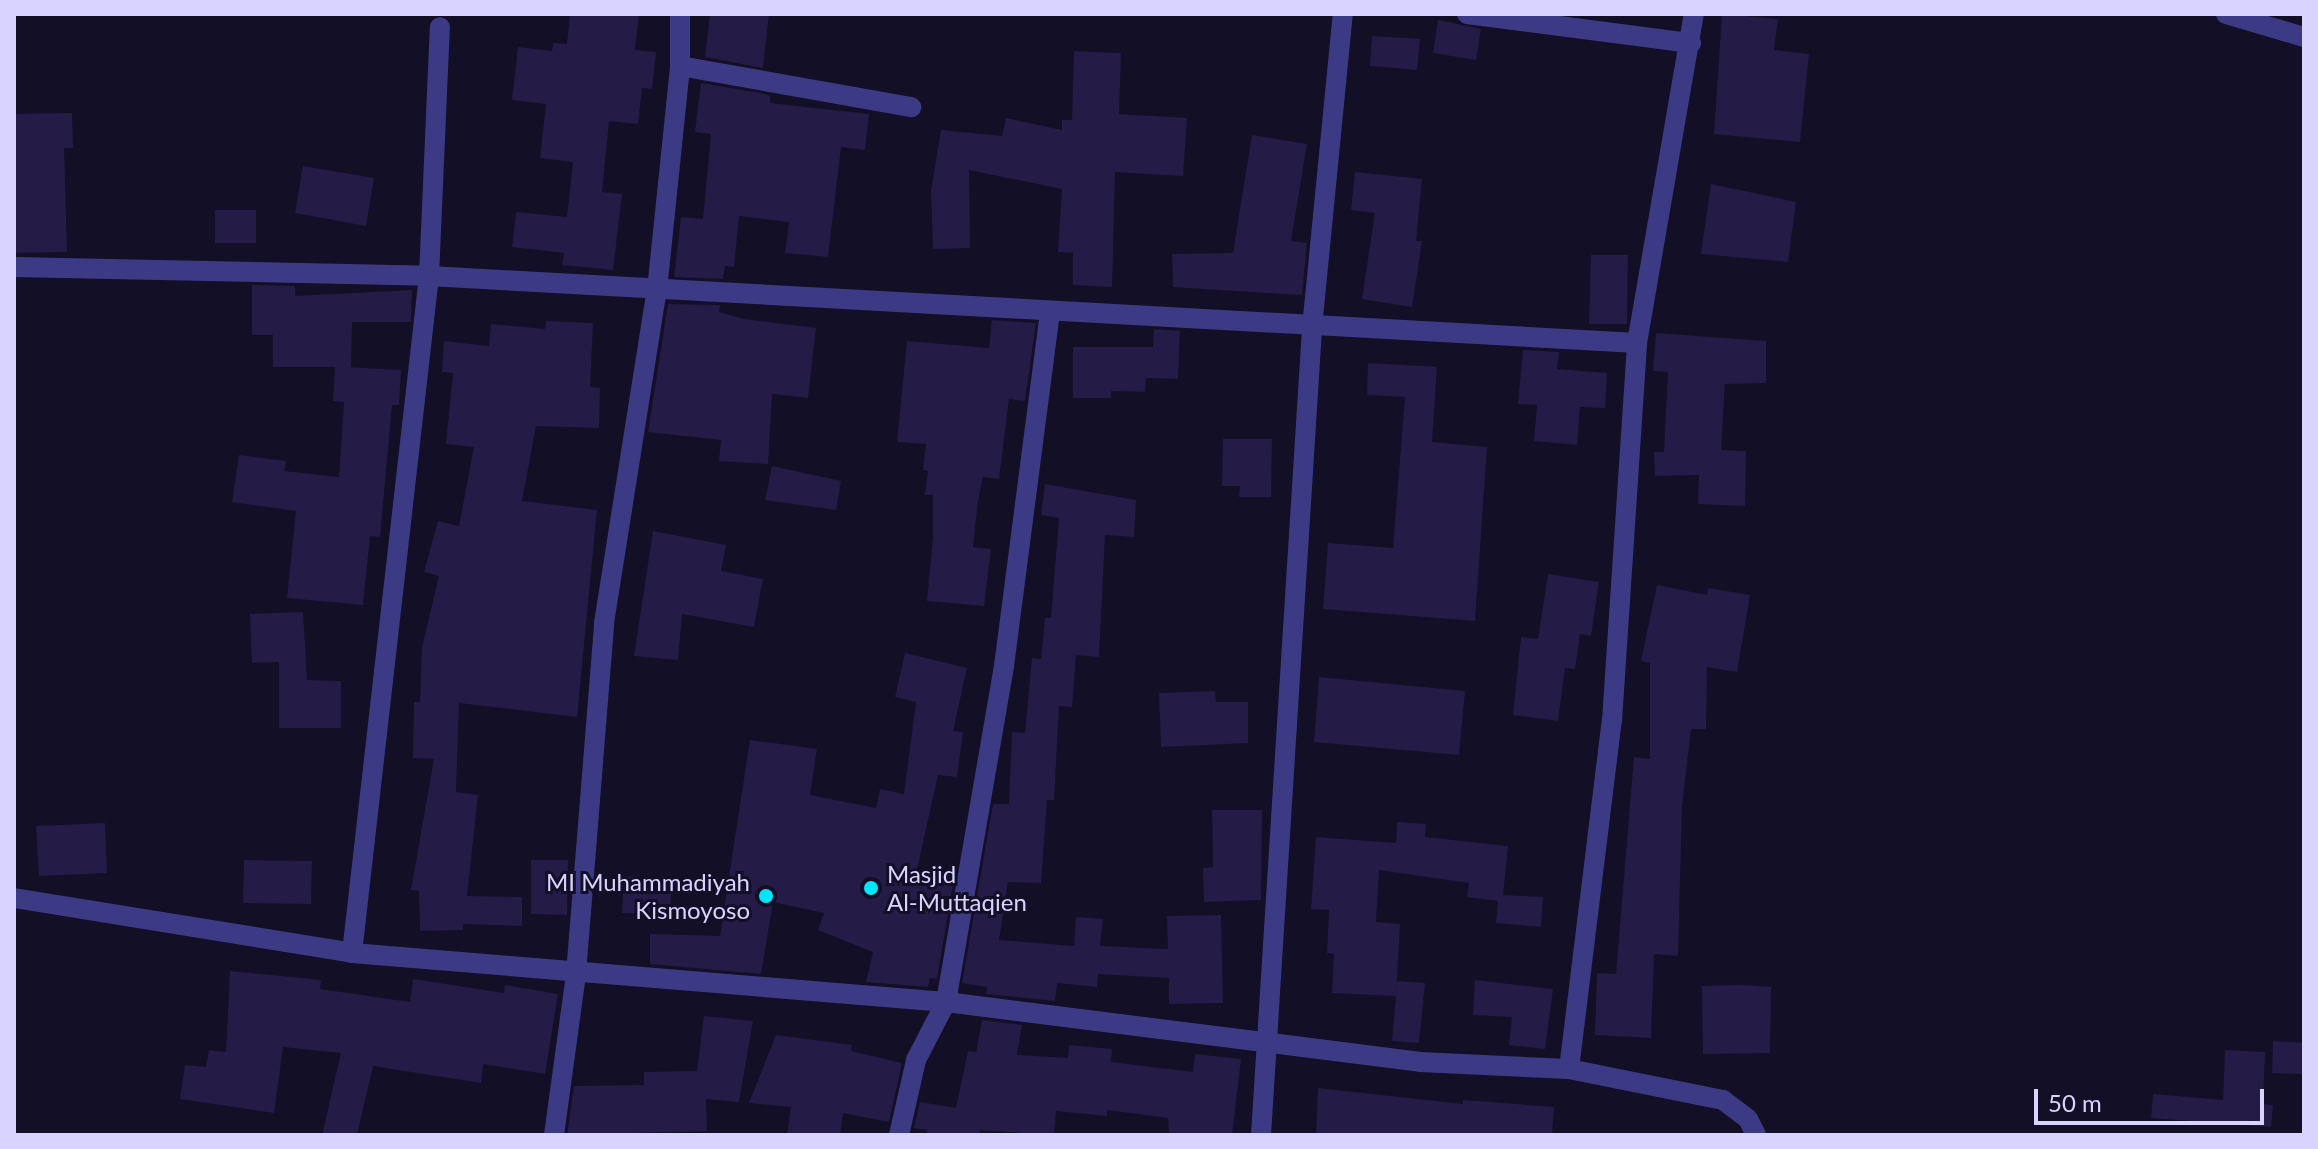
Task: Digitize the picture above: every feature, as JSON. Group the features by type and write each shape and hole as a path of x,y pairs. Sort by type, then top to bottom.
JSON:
{"street":[{"path":"554,1135 576,974 604,623 657,290 680,66 680,14"},
{"path":"1261,1135 1312,328 1343,14"},
{"path":"1467,14 1691,43"},
{"path":"1569,1069 1612,721 1637,343 1694,14"},
{"path":"2226,14 2304,37"},
{"path":"352,953 429,276 440,27"},
{"path":"680,66 911,107"},
{"path":"14,267 429,276 1312,328 1637,343"},
{"path":"899,1135 916,1060 946,1002 1004,666 1050,313"},
{"path":"14,898 352,953 576,974 946,1002 1420,1062 1569,1069 1723,1100 1748,1119 1756,1135"}],"building":[{"path":"570,14 639,14 635,50 656,52 652,89 642,88 638,124 609,121 602,192 622,194 613,270 562,265 564,253 512,247 516,212 567,217 573,162 540,158 546,104 512,100 518,47 552,51 553,43 567,44"},
{"path":"710,14 769,14 763,68 705,57"},
{"path":"1722,14 1778,19 1774,50 1809,54 1800,142 1714,134"},
{"path":"1438,20 1481,29 1476,60 1433,53"},
{"path":"1372,36 1420,39 1417,70 1370,66"},
{"path":"1074,51 1121,53 1119,114 1187,118 1183,176 1115,172 1112,287 1073,285 1073,253 1058,252 1062,189 969,170 970,248 933,249 931,191 941,130 1002,136 1006,118 1062,130 1062,120 1072,120"},
{"path":"701,83 760,93 770,96 770,103 869,114 865,150 841,147 828,257 785,253 789,222 739,216 734,267 725,266 723,279 674,277 681,217 703,219 711,134 695,132"},
{"path":"72,113 73,148 64,148 67,252 14,253 14,114"},
{"path":"1252,135 1307,144 1291,241 1307,243 1302,295 1173,287 1172,254 1233,253"},
{"path":"303,166 374,178 366,226 295,213"},
{"path":"1355,172 1422,179 1416,241 1422,241 1412,307 1362,299 1375,213 1351,210"},
{"path":"1711,184 1796,202 1788,262 1701,254"},
{"path":"215,210 256,210 256,243 215,243"},
{"path":"1591,255 1628,255 1627,324 1589,324"},
{"path":"252,285 295,286 295,296 412,290 411,322 352,322 351,367 346,367 401,370 399,405 392,405 380,537 370,536 363,605 287,598 296,511 232,502 239,455 286,461 284,471 339,477 344,402 333,401 335,367 273,367 273,335 252,335"},
{"path":"668,304 720,305 719,312 744,319 816,328 808,398 772,394 768,464 719,461 721,440 648,432"},
{"path":"992,320 1036,323 1025,401 1009,399 999,479 983,477 978,500 973,547 991,549 984,606 927,601 933,495 925,495 928,471 923,470 926,444 897,442 907,341 989,348"},
{"path":"546,321 593,323 590,387 600,388 599,428 536,426 522,501 597,510 577,717 459,703 456,792 478,795 467,896 522,897 522,926 463,924 463,930 420,931 419,891 411,890 434,759 413,758 414,702 420,702 422,647 439,576 424,572 438,521 459,526 474,447 446,444 453,373 442,372 444,341 489,346 491,324 545,329"},
{"path":"1154,329 1180,331 1178,379 1146,378 1145,392 1111,391 1111,398 1073,398 1073,347 1153,347"},
{"path":"1656,333 1766,341 1766,383 1725,384 1721,450 1746,451 1745,506 1698,504 1699,475 1655,476 1654,452 1664,452 1668,372 1653,371"},
{"path":"1523,350 1559,352 1557,369 1607,373 1605,408 1580,407 1577,445 1534,441 1537,405 1518,404"},
{"path":"1368,363 1437,367 1432,442 1487,447 1475,621 1323,609 1328,543 1393,548 1405,397 1367,395"},
{"path":"1223,439 1272,439 1271,497 1239,497 1240,486 1222,486"},
{"path":"772,466 841,481 836,510 765,500"},
{"path":"1045,484 1136,500 1134,537 1105,535 1099,657 1076,655 1072,707 1059,706 1054,800 1047,800 1041,883 1008,882 999,940 1074,946 1076,917 1103,919 1100,946 1168,949 1167,916 1221,915 1223,1003 1169,1004 1169,978 1098,974 1097,987 1057,983 1055,1001 986,994 987,987 962,983 993,804 1009,804 1012,732 1025,733 1032,658 1041,659 1045,618 1051,618 1059,518 1041,515"},
{"path":"653,531 726,545 721,571 763,579 754,627 682,614 678,660 634,656"},
{"path":"1548,574 1599,582 1591,636 1580,634 1575,669 1565,668 1558,721 1513,715 1521,637 1538,639"},
{"path":"1657,585 1707,595 1708,588 1750,595 1737,672 1707,667 1706,729 1691,729 1682,806 1678,956 1654,954 1651,1038 1595,1035 1597,973 1616,974 1634,757 1650,759 1650,663 1641,661"},
{"path":"303,612 307,680 341,681 341,728 279,728 279,662 252,663 250,614"},
{"path":"905,653 967,668 953,731 963,732 957,777 938,775 916,874 953,884 937,979 930,978 928,987 866,982 873,952 818,930 824,913 773,902 761,974 650,964 650,934 720,936 750,740 817,749 810,795 876,808 880,789 904,794 916,702 895,697"},
{"path":"1319,677 1465,691 1459,755 1314,742"},
{"path":"1215,691 1216,702 1248,702 1248,743 1161,747 1159,693"},
{"path":"1212,810 1262,810 1261,900 1204,902 1203,868 1213,867"},
{"path":"1397,822 1426,824 1425,837 1508,846 1503,895 1543,897 1541,927 1496,923 1498,901 1467,897 1469,883 1379,870 1376,922 1400,924 1396,994 1397,981 1425,983 1419,1043 1392,1041 1396,996 1332,993 1334,954 1327,953 1329,910 1311,909 1316,837 1396,843"},
{"path":"105,823 107,873 39,876 36,826"},
{"path":"244,860 312,861 311,904 243,903"},
{"path":"531,860 568,860 567,915 531,914"},
{"path":"624,876 672,879 670,915 622,913"},
{"path":"230,971 321,980 320,989 410,1002 413,979 504,993 505,985 558,994 545,1074 483,1064 481,1083 373,1066 357,1135 322,1135 341,1053 283,1047 274,1113 180,1099 185,1065 206,1067 209,1050 226,1052"},
{"path":"1475,980 1553,989 1545,1049 1509,1045 1512,1017 1473,1015"},
{"path":"1702,986 1771,987 1770,1053 1703,1054"},
{"path":"704,1016 753,1021 739,1102 706,1099 707,1131 567,1135 574,1086 644,1085 644,1072 697,1071"},
{"path":"982,1020 1022,1025 1017,1055 1068,1058 1069,1045 1112,1049 1111,1062 1193,1072 1195,1054 1241,1059 1232,1135 1169,1135 1168,1118 1107,1110 1107,1116 1056,1111 1054,1135 980,1130 979,1135 926,1135 927,1130 914,1128 920,1102 956,1108 968,1051 976,1052"},
{"path":"776,1035 852,1045 851,1051 902,1063 889,1122 843,1113 840,1135 787,1135 791,1107 749,1103"},
{"path":"2273,1041 2304,1043 2304,1074 2272,1073"},
{"path":"2225,1050 2265,1052 2263,1104 2273,1105 2271,1127 2151,1118 2153,1094 2223,1100"},
{"path":"1318,1088 1463,1104 1463,1100 1554,1107 1552,1135 1316,1135"}],"place":[{"name":"Masjid Al-Muttaqien","path":"871,888"},
{"name":"MI Muhammadiyah Kismoyoso","path":"766,896"}]}
